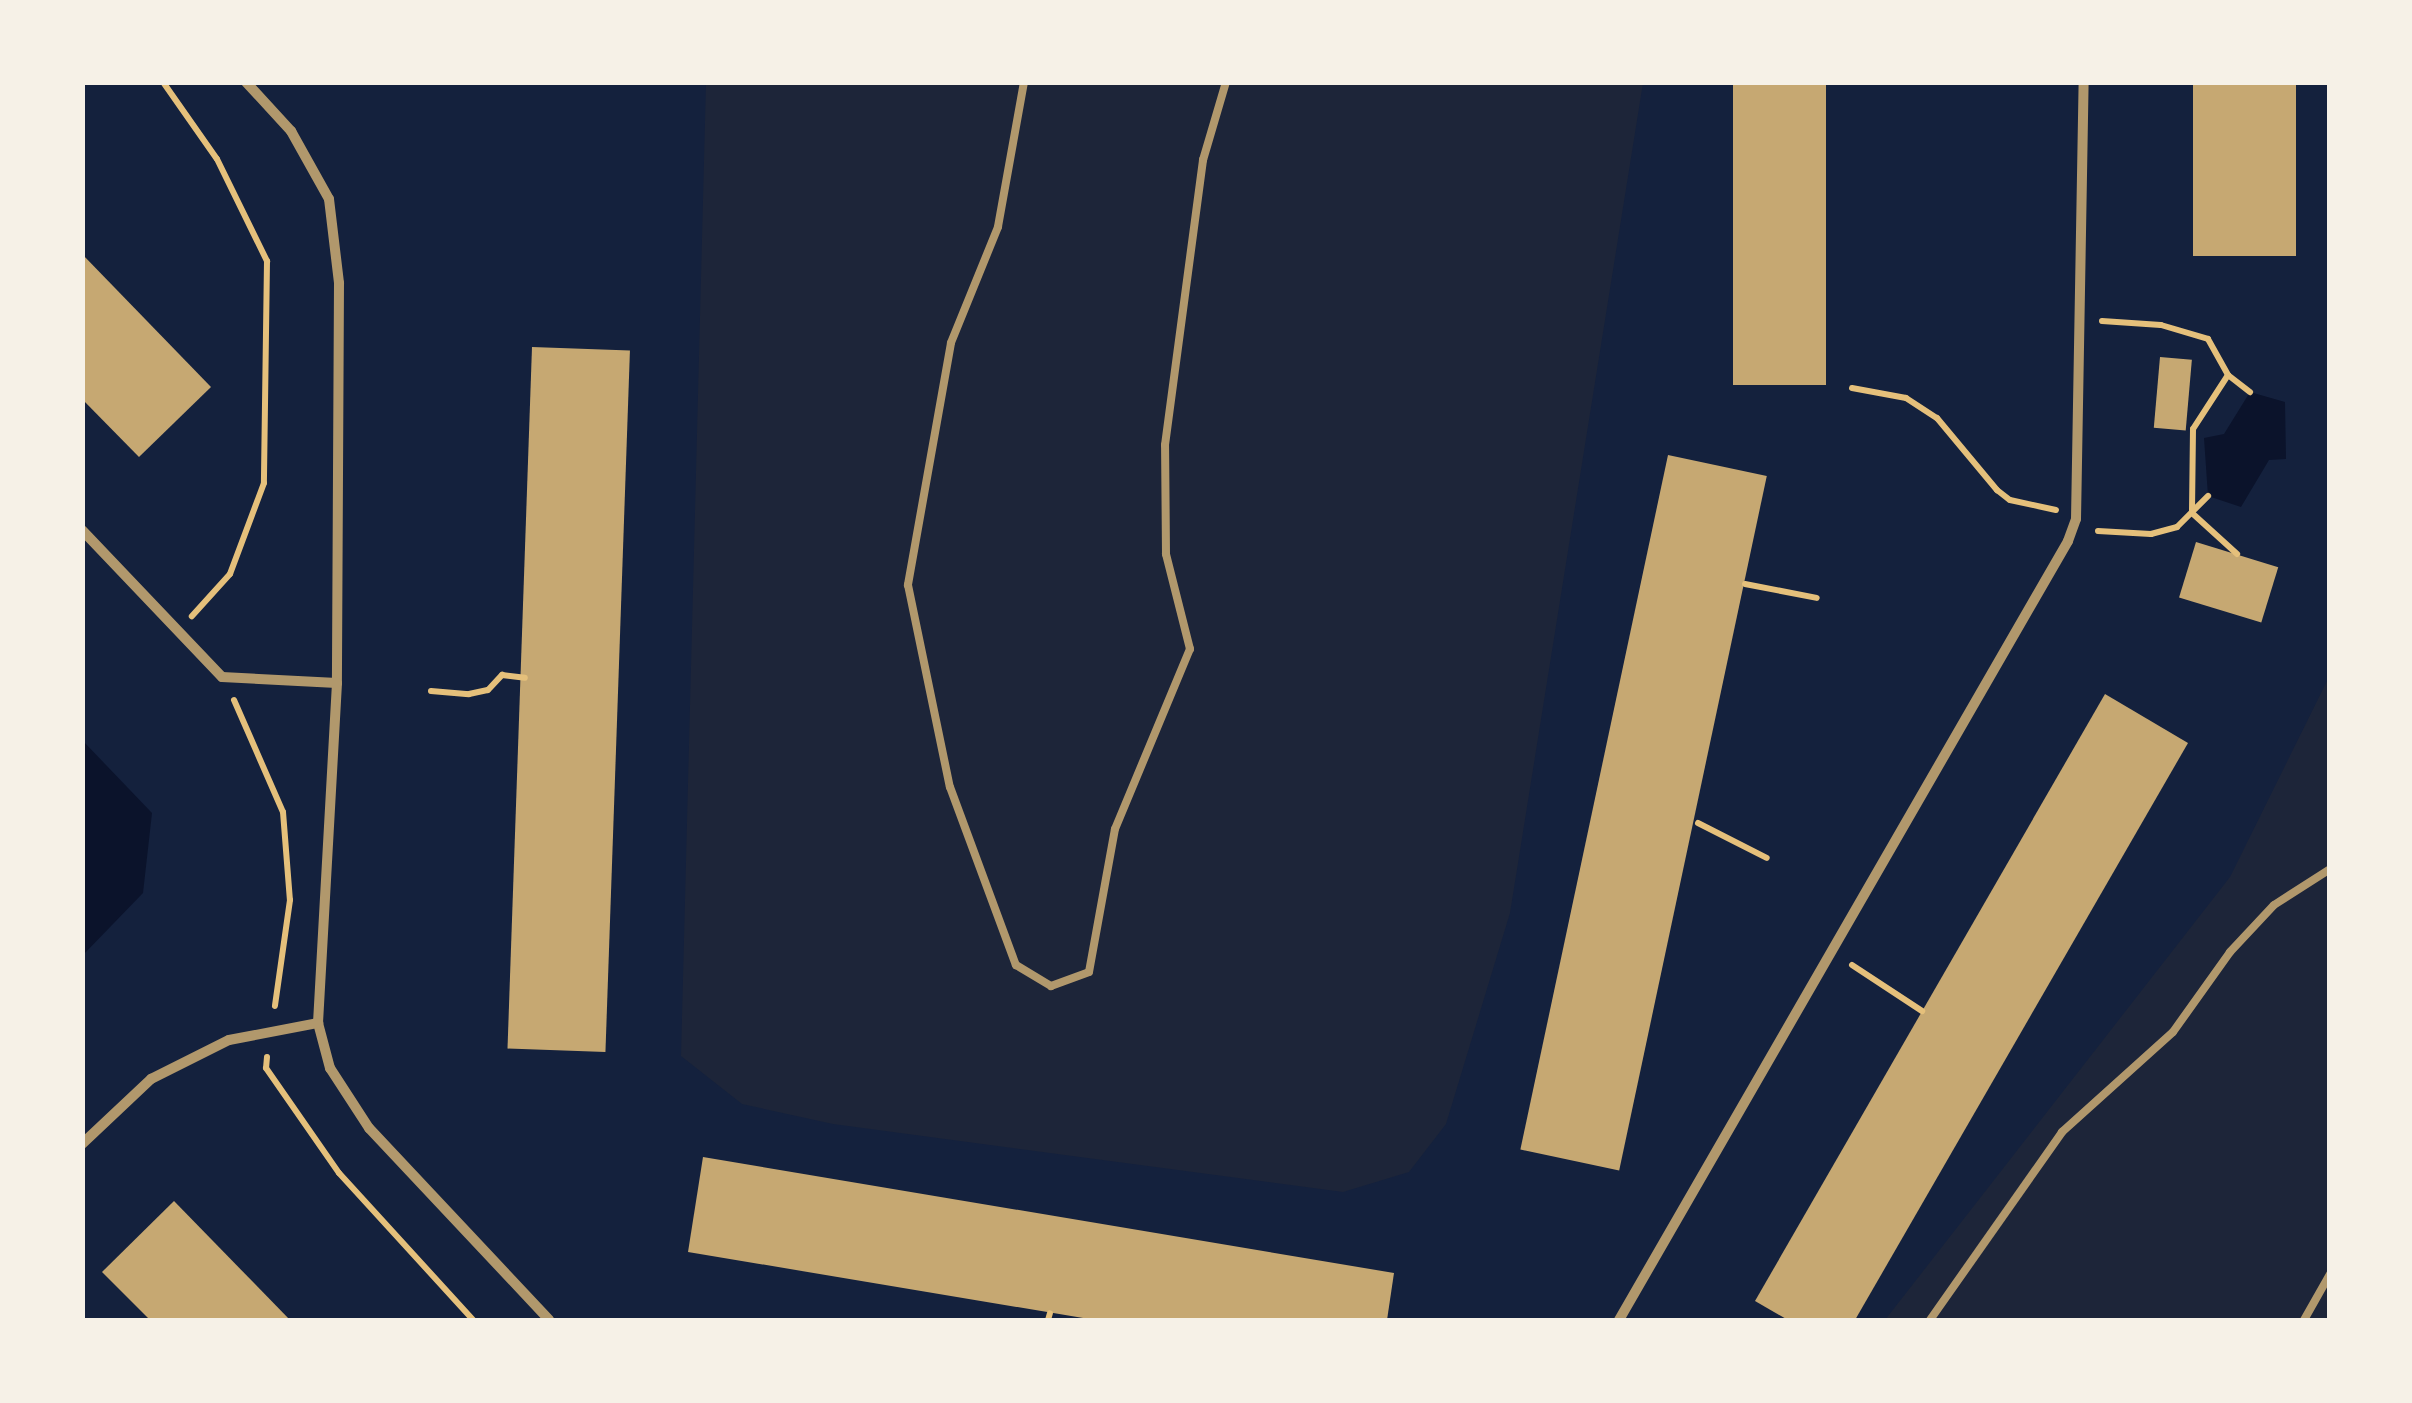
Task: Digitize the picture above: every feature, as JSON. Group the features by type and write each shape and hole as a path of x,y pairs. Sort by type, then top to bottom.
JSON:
{"street":[{"path":"246,82 291,131 329,199 339,284 337,682 318,1023 330,1068 369,1128 549,1320"},
{"path":"1619,1320 1830,950 2058,566 2076,518 2084,82"},
{"path":"82,530 222,676 337,682"},
{"path":"82,1144 167,1071 229,1040 318,1023"}],"lane":[{"path":"1024,82 998,226 951,344 908,585 950,787 1016,964 1052,986 1089,972 1115,829 1190,650 1166,554 1165,444 1203,160 1226,82"},
{"path":"1930,1320 2062,1132 2173,1032 2230,952 2274,905 2330,869"},
{"path":"2304,1320 2330,1274"}],"path":[{"path":"163,82 217,159 267,260 264,483 230,574 179,630"},
{"path":"2081,317 2161,325 2208,339 2228,375 2250,392"},
{"path":"2228,375 2193,429 2192,513 2237,554"},
{"path":"1852,388 1906,398 1936,418 2010,500 2076,518 2098,532 2151,534 2177,527 2208,496"},
{"path":"1745,584 1817,598"},
{"path":"431,692 470,694 488,690 502,675 525,678"},
{"path":"1698,823 1767,858"},
{"path":"1830,950 1922,1011"}],"shaded area":[{"path":"706,83 1643,83 1510,913 1446,1124 1409,1172 1343,1192 833,1124 742,1104 681,1056"},
{"path":"2250,392 2285,402 2286,459 2269,460 2241,507 2208,496 2204,438 2224,434"},
{"path":"2329,677 2329,1320 1885,1320 2230,877"},
{"path":"83,741 152,813 143,893 83,955"}],"building":[{"path":"1733,82 1826,82 1826,385 1733,385"},
{"path":"2193,82 2296,82 2296,256 2193,256"},
{"path":"82,254 211,387 139,457 82,399"},
{"path":"532,347 630,350 605,1052 508,1049"},
{"path":"2160,357 2192,360 2186,431 2154,428"},
{"path":"1668,455 1767,476 1619,1170 1520,1149"},
{"path":"2196,542 2278,567 2261,623 2179,597"},
{"path":"2105,694 2188,743 1855,1320 1788,1320 1755,1301"},
{"path":"703,1157 1394,1273 1387,1320 1095,1320 688,1252"},
{"path":"174,1201 290,1320 150,1320 102,1272"}]}
